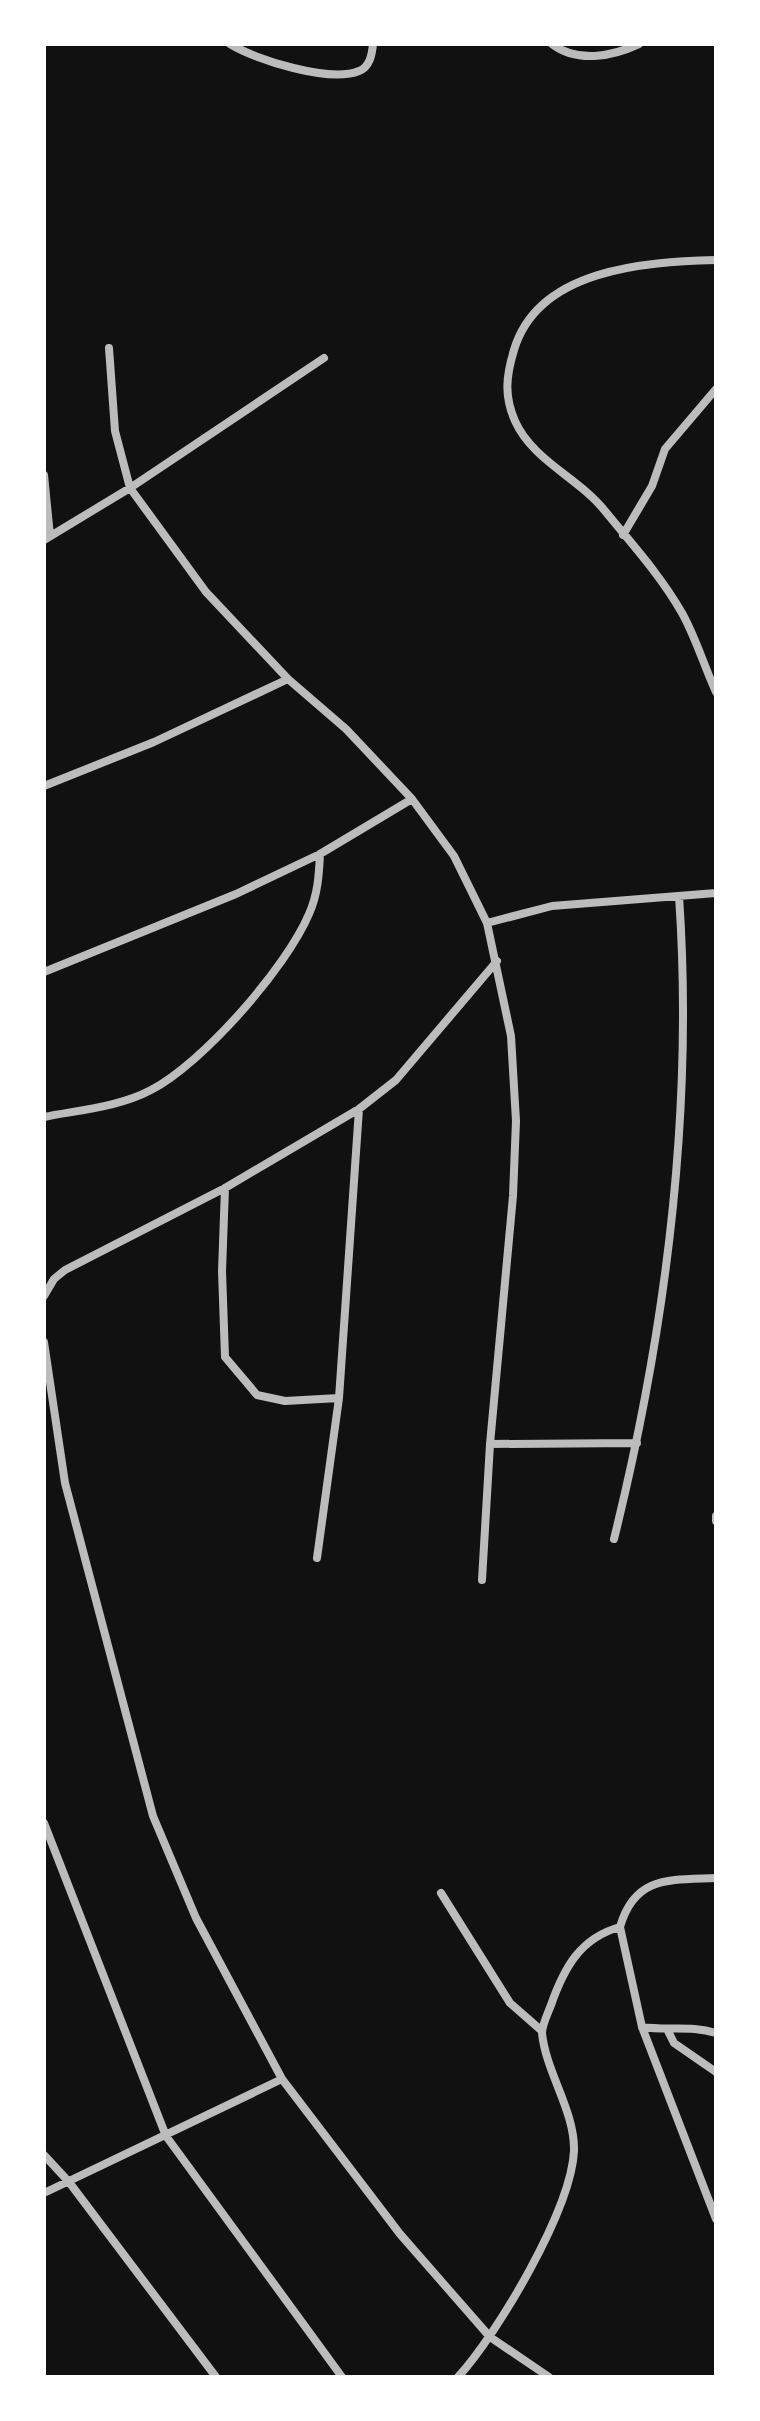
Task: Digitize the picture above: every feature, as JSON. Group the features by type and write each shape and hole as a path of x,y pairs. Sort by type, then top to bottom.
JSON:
{"street":[{"path":"230,44 263,60 342,73 359,71 366,66 373,44"},
{"path":"552,44 566,55 592,57 639,44"},
{"path":"716,260 585,278 559,290 520,329 505,382 515,421 532,447 603,508 654,570 683,615 716,692"},
{"path":"109,348 115,431 130,488 206,592 288,679 346,729 412,799 454,856 487,923 511,1036 516,1121 513,1196 490,1444 482,1580"},
{"path":"44,475 47,538 130,488 324,358"},
{"path":"623,535 652,486 665,449 716,389"},
{"path":"44,786 154,742 288,679"},
{"path":"44,972 124,943 320,854 412,799"},
{"path":"44,1117 120,1101 151,1090 196,1059 291,948 310,913 318,886 320,854"},
{"path":"487,923 552,906 716,893"},
{"path":"614,1539 652,1371 668,1251 678,1133 685,977 679,896"},
{"path":"44,1296 54,1279 65,1270 225,1188 359,1109 396,1080 497,961"},
{"path":"317,1558 339,1398 359,1109"},
{"path":"225,1188 222,1271 225,1357 257,1395 285,1401 339,1398"},
{"path":"44,1342 65,1483 153,1816 196,1918 282,2079 400,2234 490,2337 549,2377"},
{"path":"490,1444 637,1443"},
{"path":"44,1823 166,2136 342,2377"},
{"path":"716,1878 653,1883 626,1908 620,1927 642,2027 716,2219"},
{"path":"441,1893 510,2003 542,2031 574,2151 555,2214 490,2337 458,2377"},
{"path":"542,2031 566,1967 584,1945 620,1927"},
{"path":"642,2027 668,2031 686,2027 716,2033"},
{"path":"668,2031 674,2043 716,2072"},
{"path":"44,2193 282,2079"},
{"path":"44,2155 69,2182 216,2377"}]}
